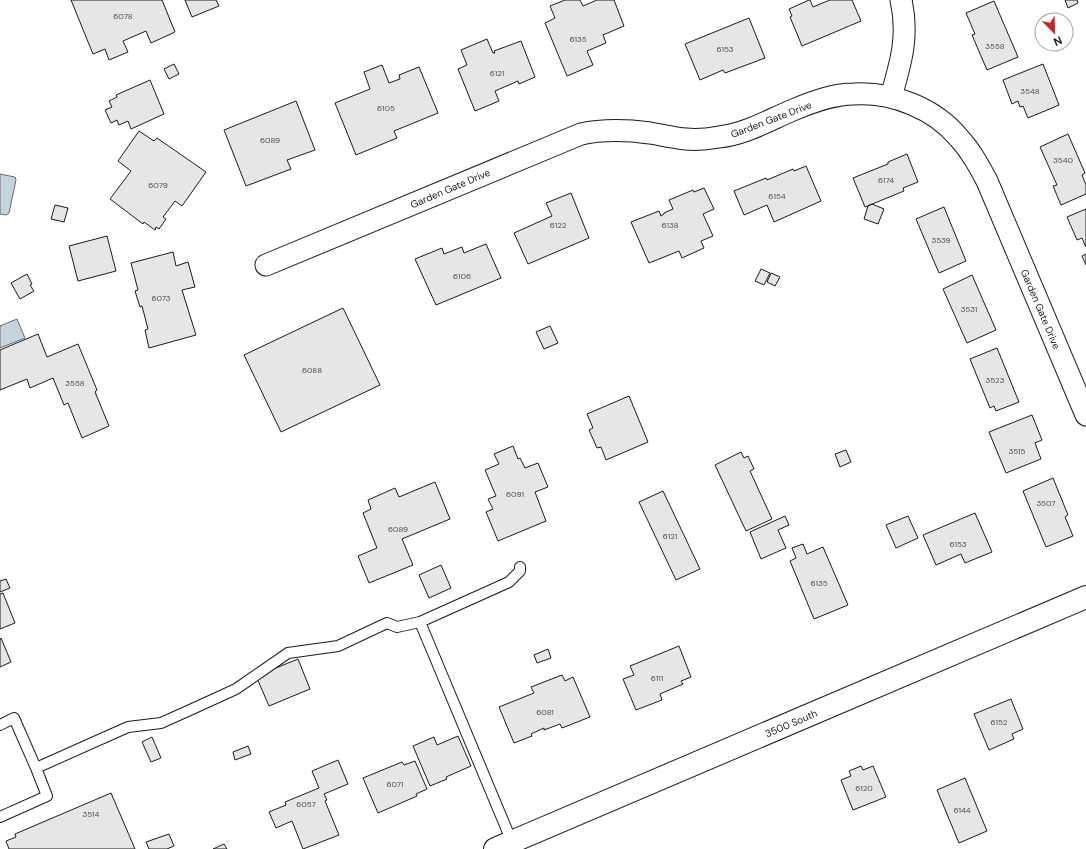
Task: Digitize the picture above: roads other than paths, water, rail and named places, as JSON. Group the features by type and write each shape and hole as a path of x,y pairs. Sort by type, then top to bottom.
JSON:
{"main road":[{"name":"3500 South","path":"504,845 1086,597"}],"street":[{"path":"892,97 905,43 905,26 901,0"},
{"name":"Garden Gate Drive","path":"266,265 581,134 595,131 614,130 650,133 686,139 724,137 742,132 793,110 835,96 869,94 892,97 931,114 945,125 958,137 978,165 987,181 1086,415"}],"lane":[{"path":"36,768 128,727 161,722 190,710 236,689 288,653 338,646 387,623 397,627 420,622 509,582 520,571 520,567"},
{"path":"420,622 504,845"},
{"path":"0,725 14,718 47,796 0,816"}]}
